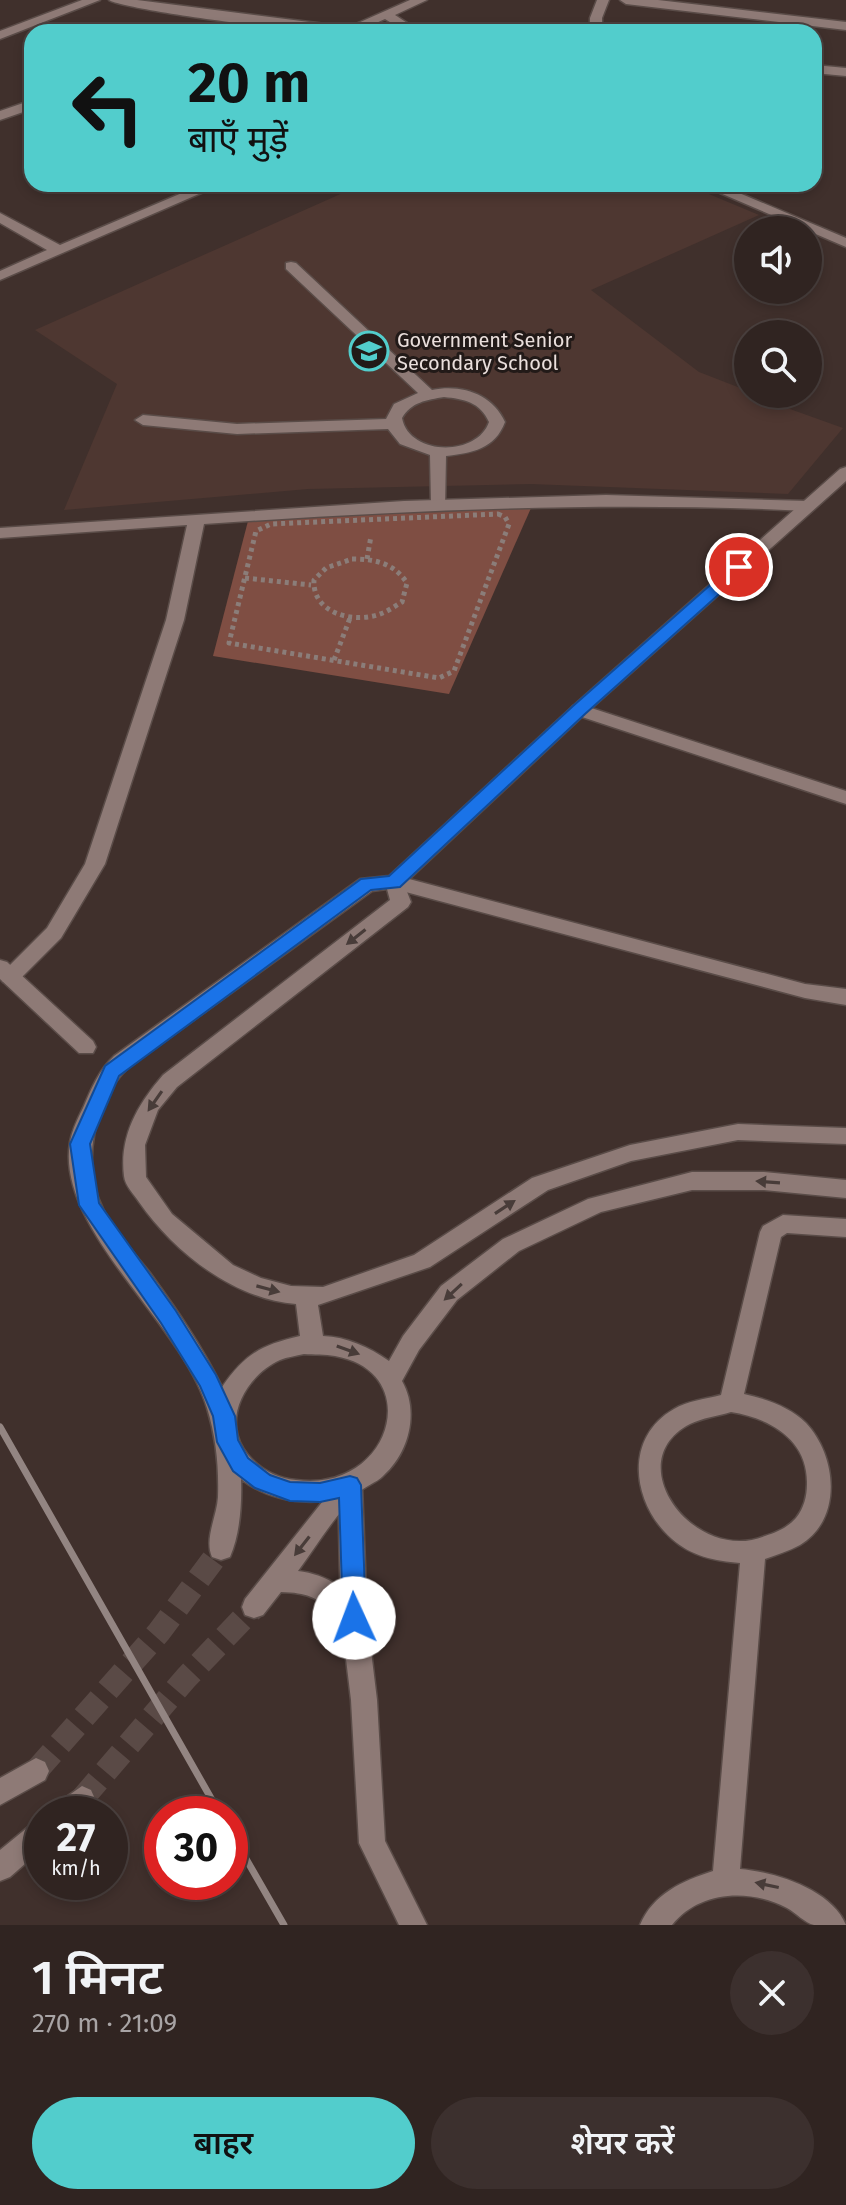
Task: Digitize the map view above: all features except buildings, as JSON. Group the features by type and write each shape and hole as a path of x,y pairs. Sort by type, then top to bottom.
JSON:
{"street":[{"path":"30,24 94,0"},
{"path":"115,0 286,24"},
{"path":"361,24 421,0"},
{"path":"596,24 603,0"},
{"path":"626,0 845,24"},
{"path":"385,14 402,24"},
{"path":"0,35 24,26"},
{"path":"822,70 846,72"},
{"path":"0,116 24,107"},
{"path":"0,276 196,192"},
{"path":"725,192 846,243"},
{"path":"0,217 59,251"},
{"path":"291,266 428,394"},
{"path":"460,393 475,397 486,404 497,422 494,431 487,440 473,447 438,452 407,443 392,424 395,413 402,405 428,394 460,393"},
{"path":"143,420 237,429 392,424"},
{"path":"438,452 439,504"},
{"path":"394,882 579,710 846,472"},
{"path":"0,533 439,504 717,500 808,506"},
{"path":"86,1047 5,972 54,933 95,864 175,620 196,520"},
{"path":"579,710 846,798"},
{"path":"394,882 401,902 170,1081 149,1106 134,1145 135,1179 164,1220 225,1271 256,1286 291,1295 323,1296 422,1261 540,1184 630,1153 738,1132 846,1136"},
{"path":"221,1549 230,1499 224,1416 208,1381 169,1317 89,1205 80,1144 112,1071 367,884 394,882 805,991 846,997"},
{"path":"390,1381 411,1343 449,1293 511,1245 596,1205 692,1181 764,1181 846,1189"},
{"path":"731,1402 771,1232 783,1224 846,1228"},
{"path":"306,1296 312,1343"},
{"path":"224,1416 231,1392 246,1370 268,1354 294,1344 350,1348 373,1362 390,1381 400,1403 399,1427 390,1450 373,1471 350,1485 320,1493 290,1491 262,1481 241,1464 227,1442"},
{"path":"731,1402 758,1407 784,1419 804,1438 817,1460 821,1485 816,1510 801,1530 779,1545 753,1553 723,1552 695,1543 672,1526 655,1504 647,1479 650,1454 661,1432 680,1415 703,1405 731,1402"},
{"path":"254,1607 350,1485"},
{"path":"350,1485 354,1618 364,1700 372,1843 413,1925"},
{"path":"725,1884 753,1553"},
{"path":"275,1581 312,1581 333,1593 354,1618"},
{"path":"0,1792 36,1771"},
{"path":"0,1868 24,1847"},
{"path":"654,1925 675,1902 708,1885 747,1881 782,1889 816,1908 832,1925"}],"path":[{"path":"498,514 505,517 509,524 454,671 439,678 334,660 229,643 256,531 271,524 498,514"},
{"path":"352,559 381,562 402,574 407,583 402,602 377,617 350,618 329,613 318,605 312,595 311,585 325,567 352,559"},
{"path":"245,578 311,585"},
{"path":"334,660 350,618"}],"shaded area":[{"name":"Government Senior Secondary School","path":"345,192 704,192 759,215 734,216 734,226 591,290 699,372 734,386 734,408 787,408 843,428 788,494 531,484 308,489 64,510 117,384 35,330"},
{"path":"531,508 449,694 213,656 248,521 394,511"}],"tunnel":[{"path":"36,1771 159,1632 221,1549"},
{"path":"85,1796 186,1678 254,1607"}],"railway":[{"path":"0,1427 210,1796"},
{"path":"248,1862 284,1925"}],"place":[{"name":"Government Senior Secondary School","path":"369,351"}],"route":[{"path":"354,1618 350,1485 320,1493 290,1491 262,1481 241,1464 227,1442 224,1416 208,1381 169,1317 89,1205 80,1144 112,1071 367,884 394,882 739,567"}]}
